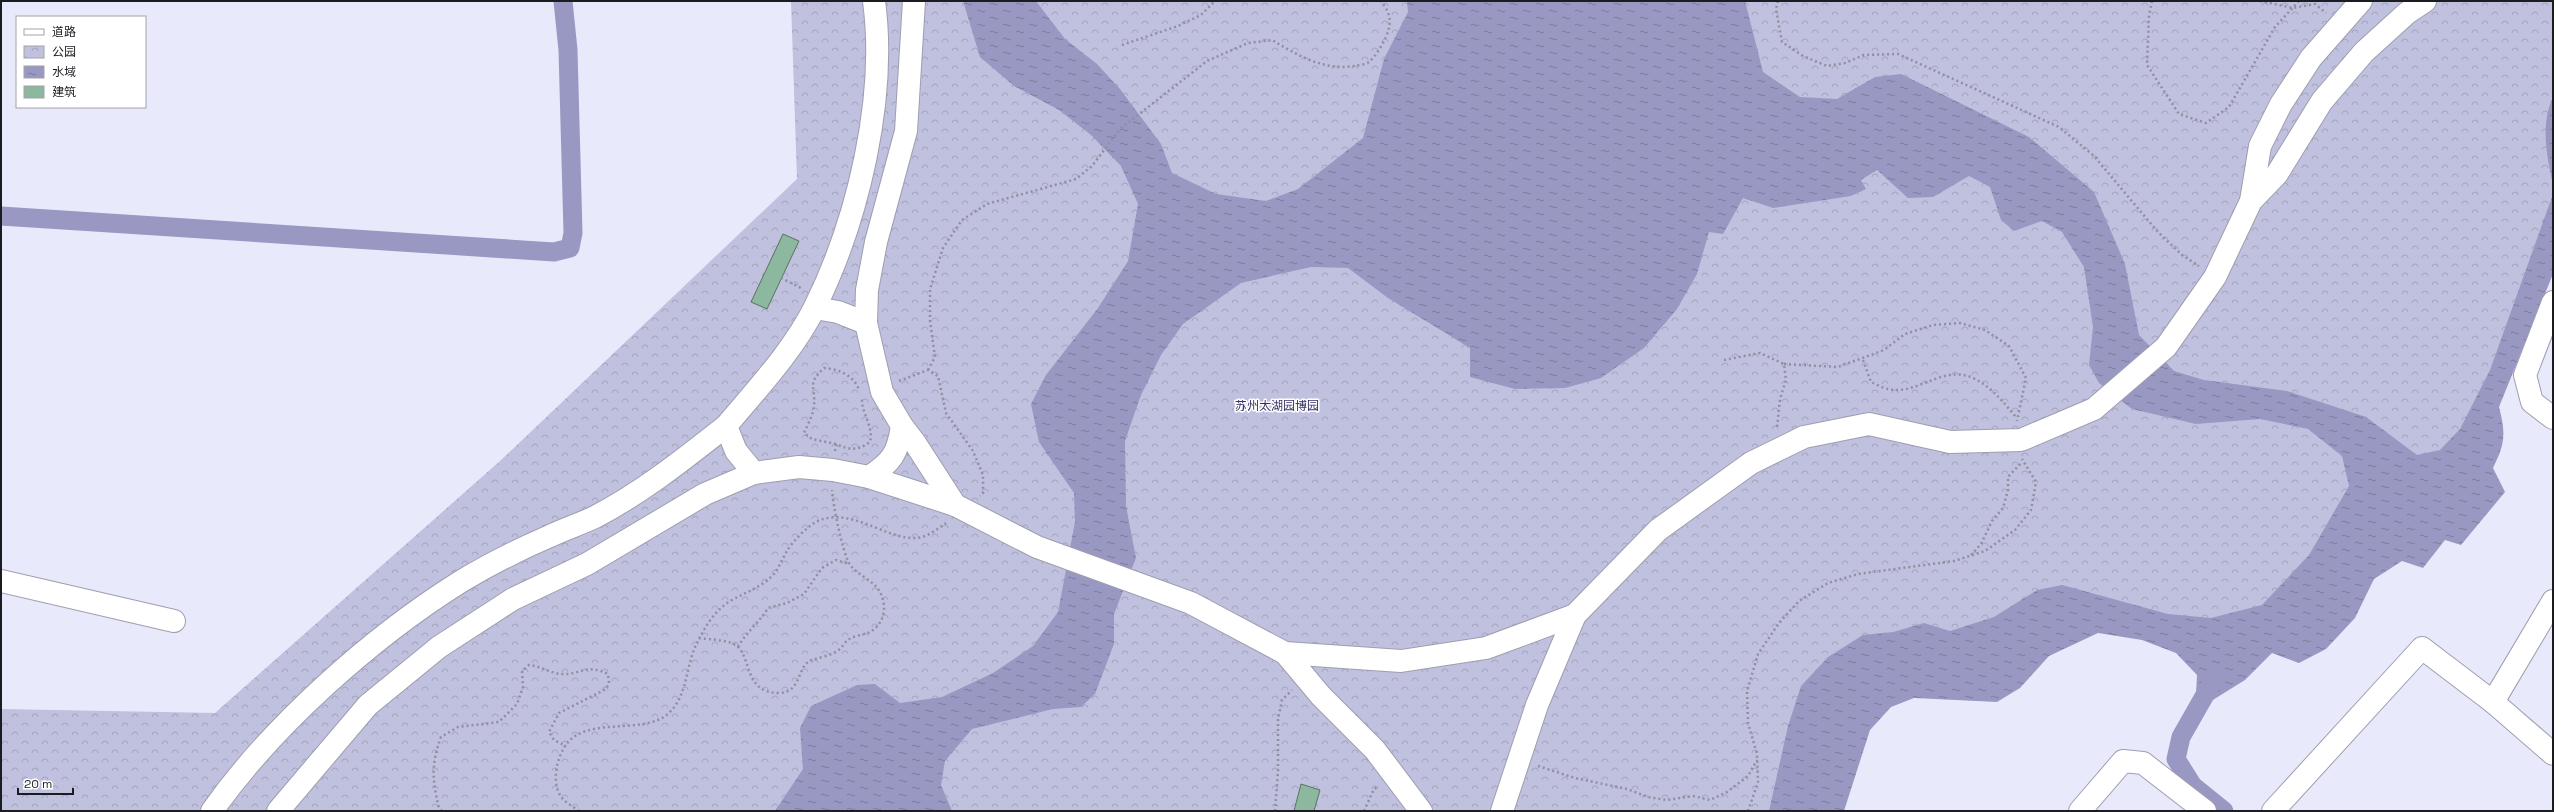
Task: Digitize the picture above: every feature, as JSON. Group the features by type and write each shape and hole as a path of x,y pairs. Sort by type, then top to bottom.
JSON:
{"street":[{"path":"212,811 264,746 301,709 381,640 461,582 549,536 594,517 640,491 726,426 790,346 815,308 845,235 864,166 875,98 876,17 874,1"},
{"path":"914,1 906,131 876,242 866,290 866,322 872,394 916,443 959,507"},
{"path":"1502,811 1537,705 1575,615 1658,530 1751,463 1804,437 1869,424 1950,442 2021,440 2094,409 2166,347 2215,277 2251,201 2260,146 2281,104 2311,58 2361,1"},
{"path":"2251,201 2277,174 2322,101 2364,52 2407,13 2425,1"},
{"path":"2553,302 2525,375 2532,402 2553,418"},
{"path":"815,308 838,312 866,322"},
{"path":"726,426 736,451 754,473"},
{"path":"869,477 886,466 898,448 902,426"},
{"path":"278,811 368,705 439,647 513,599 587,564 705,494 754,473 798,467 833,470 869,477 959,507 1037,547 1191,602 1285,653 1306,678 1375,750 1421,811"},
{"path":"1,581 174,621"},
{"path":"2493,702 2553,601"},
{"path":"1285,653 1401,661 1486,648 1575,615"},
{"path":"2273,811 2422,648 2493,702 2553,754"},
{"path":"2080,811 2123,761 2144,763 2205,811"}],"path":[{"path":"1122,45 1184,24 1201,16 1215,1"},
{"path":"872,394 858,387 838,369 824,368 816,377 812,388 814,405 804,433 812,439 836,444 847,449 862,448 870,442 872,432 861,406 872,394 906,377 928,370 935,357 930,321 930,289 943,248 962,220 987,204 1076,179 1092,166 1120,129 1207,61 1248,43 1272,40 1291,52 1320,64 1345,67 1368,63 1381,45 1391,25 1390,12 1381,1"},
{"path":"1778,1 1776,10 1782,42 1803,56 1827,66 1845,63 1864,55 1898,54 2059,127 2094,156 2157,231 2182,255 2215,277"},
{"path":"2152,1 2149,16 2147,65 2179,114 2206,124 2229,107 2275,27 2299,1"},
{"path":"2260,1 2293,8 2314,4 2340,24"},
{"path":"1724,360 1760,354 1784,364 1838,367 1862,360 1884,350 1905,334 1933,326 1960,323 1985,330 2010,346 2026,378 2017,417 2021,440 2022,462 2030,470 2036,482 2031,510 2015,530 1985,550 1954,561 1858,574 1828,583 1799,601 1779,623 1758,654 1747,691 1748,723 1757,759 1758,782 1748,811"},
{"path":"1862,360 1871,382 1888,389 1909,388 1950,374 1972,378 1997,394 2017,417"},
{"path":"1783,447 1776,424 1786,380 1784,364"},
{"path":"579,811 562,798 556,781 558,759 569,741 587,731 650,722 668,714 681,697 699,638 710,618 731,600 758,588 774,573 787,550 802,534 819,520 838,519 869,523 904,536 917,538 931,534 959,507 983,493 983,475 972,451 946,413 938,376 928,370"},
{"path":"836,444 831,486 834,505 850,564"},
{"path":"1971,555 1981,544 1992,520 2003,508 2008,490 2008,477 2022,462"},
{"path":"699,638 727,641 738,647 752,678 762,688 778,693 790,691 798,682 801,671 810,660 839,650 848,639 869,632 880,625 885,609 880,592 850,564 836,560 822,568 804,594 787,604 768,608 753,629 745,633 738,647"},
{"path":"442,811 439,808 432,781 433,759 441,737 458,727 499,722 517,704 523,686 522,670 529,665 541,666 562,674 596,669 608,674 606,689 560,713 548,732 554,740 566,746"},
{"path":"1275,811 1278,771 1278,719 1282,700 1306,678"},
{"path":"1519,759 1575,778 1627,789 1648,798 1667,800 1693,796 1710,800 1727,792 1748,776 1757,759"},
{"path":"1364,811 1374,790 1394,774"}],"green space":[{"name":"苏州太湖园博园","path":"791,1 2553,1 2553,221 2488,397 2430,478 2246,641 2119,623 1833,689 1796,811 1,811 1,709 215,713 500,461 797,179"}],"water":[{"path":"963,1 1036,1 1065,39 1097,64 1120,89 1161,144 1172,173 1216,194 1266,201 1298,189 1363,138 1384,59 1408,12 1407,1 1745,1 1763,72 1800,97 1837,99 1875,77 1901,74 2029,137 2094,192 2125,264 2139,335 2174,371 2204,380 2287,391 2366,417 2417,455 2440,450 2460,429 2490,370 2553,194 2553,274 2499,407 2503,425 2503,439 2500,452 2493,468 2505,492 2461,545 2445,540 2423,568 2402,561 2374,579 2355,618 2326,649 2299,663 2272,653 2245,680 2208,703 2196,694 2197,675 2176,653 2142,640 2098,633 2049,656 2020,688 1997,702 1914,698 1891,707 1870,730 1844,811 1769,811 1788,726 1801,686 1828,657 1863,635 1893,632 1924,623 1950,631 1994,617 2037,590 2062,585 2168,614 2211,618 2262,605 2309,555 2349,486 2342,456 2308,429 2260,419 2196,424 2132,409 2099,383 2089,365 2093,327 2084,267 2062,232 2042,221 2014,231 2001,220 1990,187 1969,176 1933,197 1908,198 1877,170 1861,180 1866,189 1851,196 1773,208 1743,198 1723,234 1709,232 1697,274 1677,309 1644,348 1601,378 1565,388 1515,389 1470,377 1470,348 1388,298 1348,268 1311,267 1241,283 1183,324 1161,355 1141,395 1125,441 1126,506 1136,558 1114,614 1114,644 1095,694 1081,707 1053,709 972,729 945,761 941,785 952,811 775,811 803,769 800,728 811,706 857,685 875,684 900,703 942,697 993,673 1033,646 1058,612 1075,522 1074,493 1039,442 1031,404 1046,375 1098,308 1128,261 1138,204 1121,166 1091,135 1059,110 1014,86 980,57"},
{"path":"2553,97 2553,185 2547,152 2546,130 2549,108"}],"building":[{"path":"783,234 799,241 767,309 751,302"},
{"path":"1301,784 1320,790 1314,811 1294,811"}],"waterway":[{"path":"1,216 554,252 570,248 573,233 568,50 563,1"},
{"path":"2214,679 2181,737 2176,759 2193,786 2224,811"}]}
